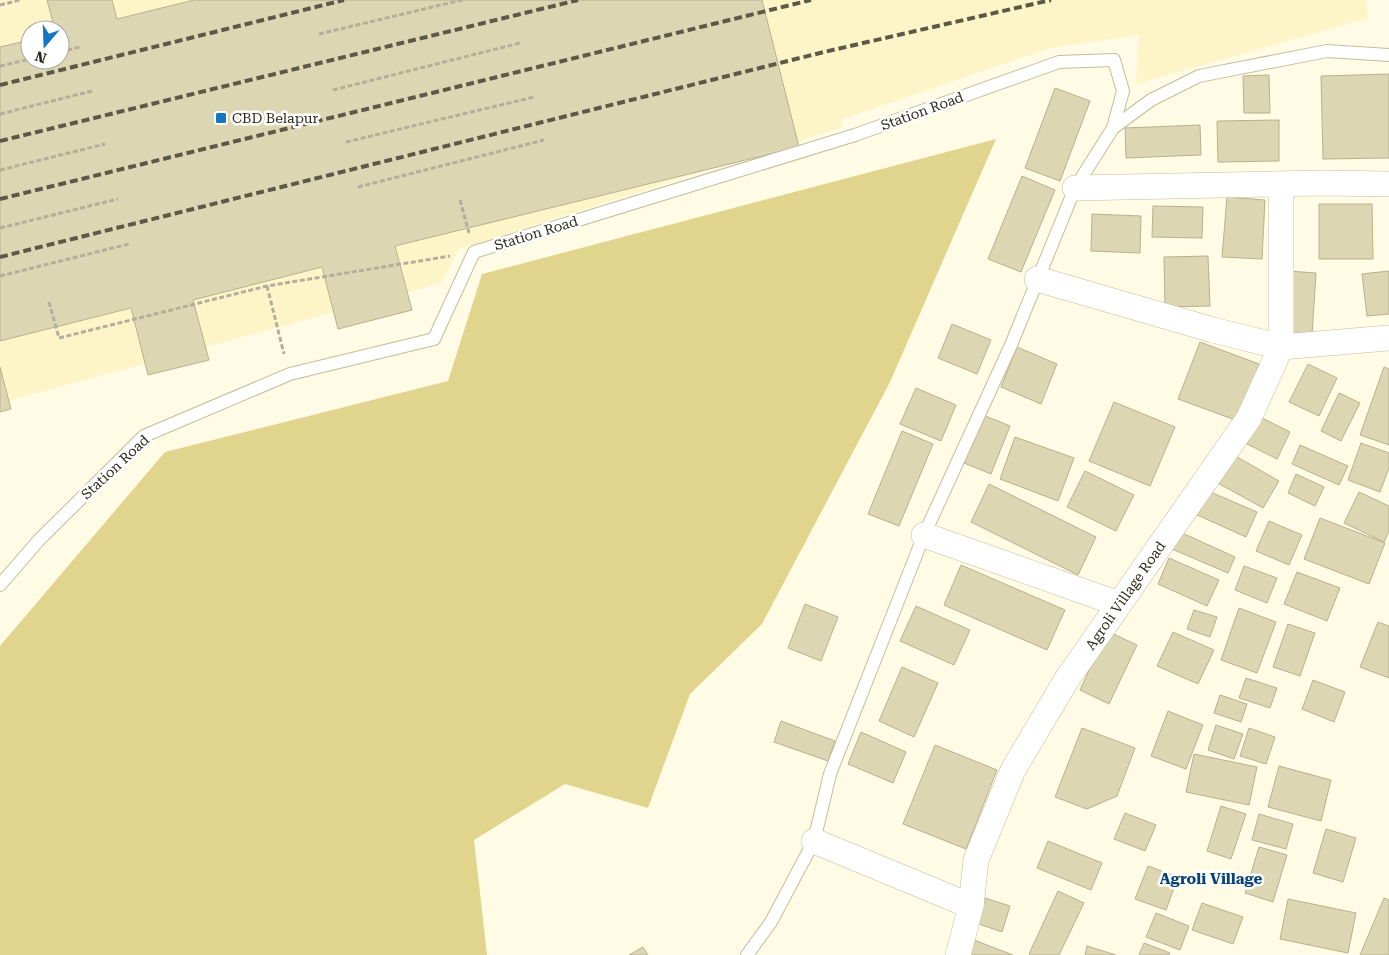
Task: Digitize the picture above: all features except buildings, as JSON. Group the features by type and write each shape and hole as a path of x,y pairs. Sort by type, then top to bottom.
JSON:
{"street":[{"path":"1281,184 1281,347"},
{"path":"1075,188 1389,184"},
{"path":"1037,279 1212,330 1281,347 1389,338"},
{"name":"Agroli Village Road","path":"958,955 971,906 976,860 1013,770 1067,679 1250,418 1281,347"},
{"path":"924,535 1119,604"},
{"path":"814,841 971,906"}],"lane":[{"path":"747,955 771,922 814,841 830,774 924,535 1011,345 1075,188 1113,128 1151,100 1199,76 1327,50 1389,55"},
{"name":"Station Road","path":"0,585 39,540 144,436 290,374 434,339 474,252 855,135 1059,62 1114,60 1123,91 1113,128"}],"path":[{"path":"0,5 20,0"},
{"path":"318,34 462,0"},
{"path":"333,90 520,43"},
{"path":"70,50 80,47"},
{"path":"0,66 20,61"},
{"path":"0,114 92,91"},
{"path":"346,142 534,97"},
{"path":"358,187 544,140"},
{"path":"0,170 105,144"},
{"path":"0,228 118,199"},
{"path":"49,302 58,338 267,286 474,252 460,200"},
{"path":"0,276 130,244"},
{"path":"267,286 290,374"}],"shaded area":[{"name":"CBD Belapur","path":"0,0 1366,0 1368,18 1136,84 1139,35 1050,48 840,120 843,127 459,249 441,283 0,403"},
{"path":"996,139 890,382 762,624 690,694 648,808 565,784 474,840 487,955 0,955 0,646 165,452 448,381 482,274"}],"railway":[{"path":"0,85 344,0"},
{"path":"0,141 578,0"},
{"path":"0,199 811,0"},
{"path":"0,257 824,52 1051,0"}],"place":[{"name":"CBD Belapur","path":"221,118"}],"district":[{"name":"Agroli Village","path":"1211,879"}]}
